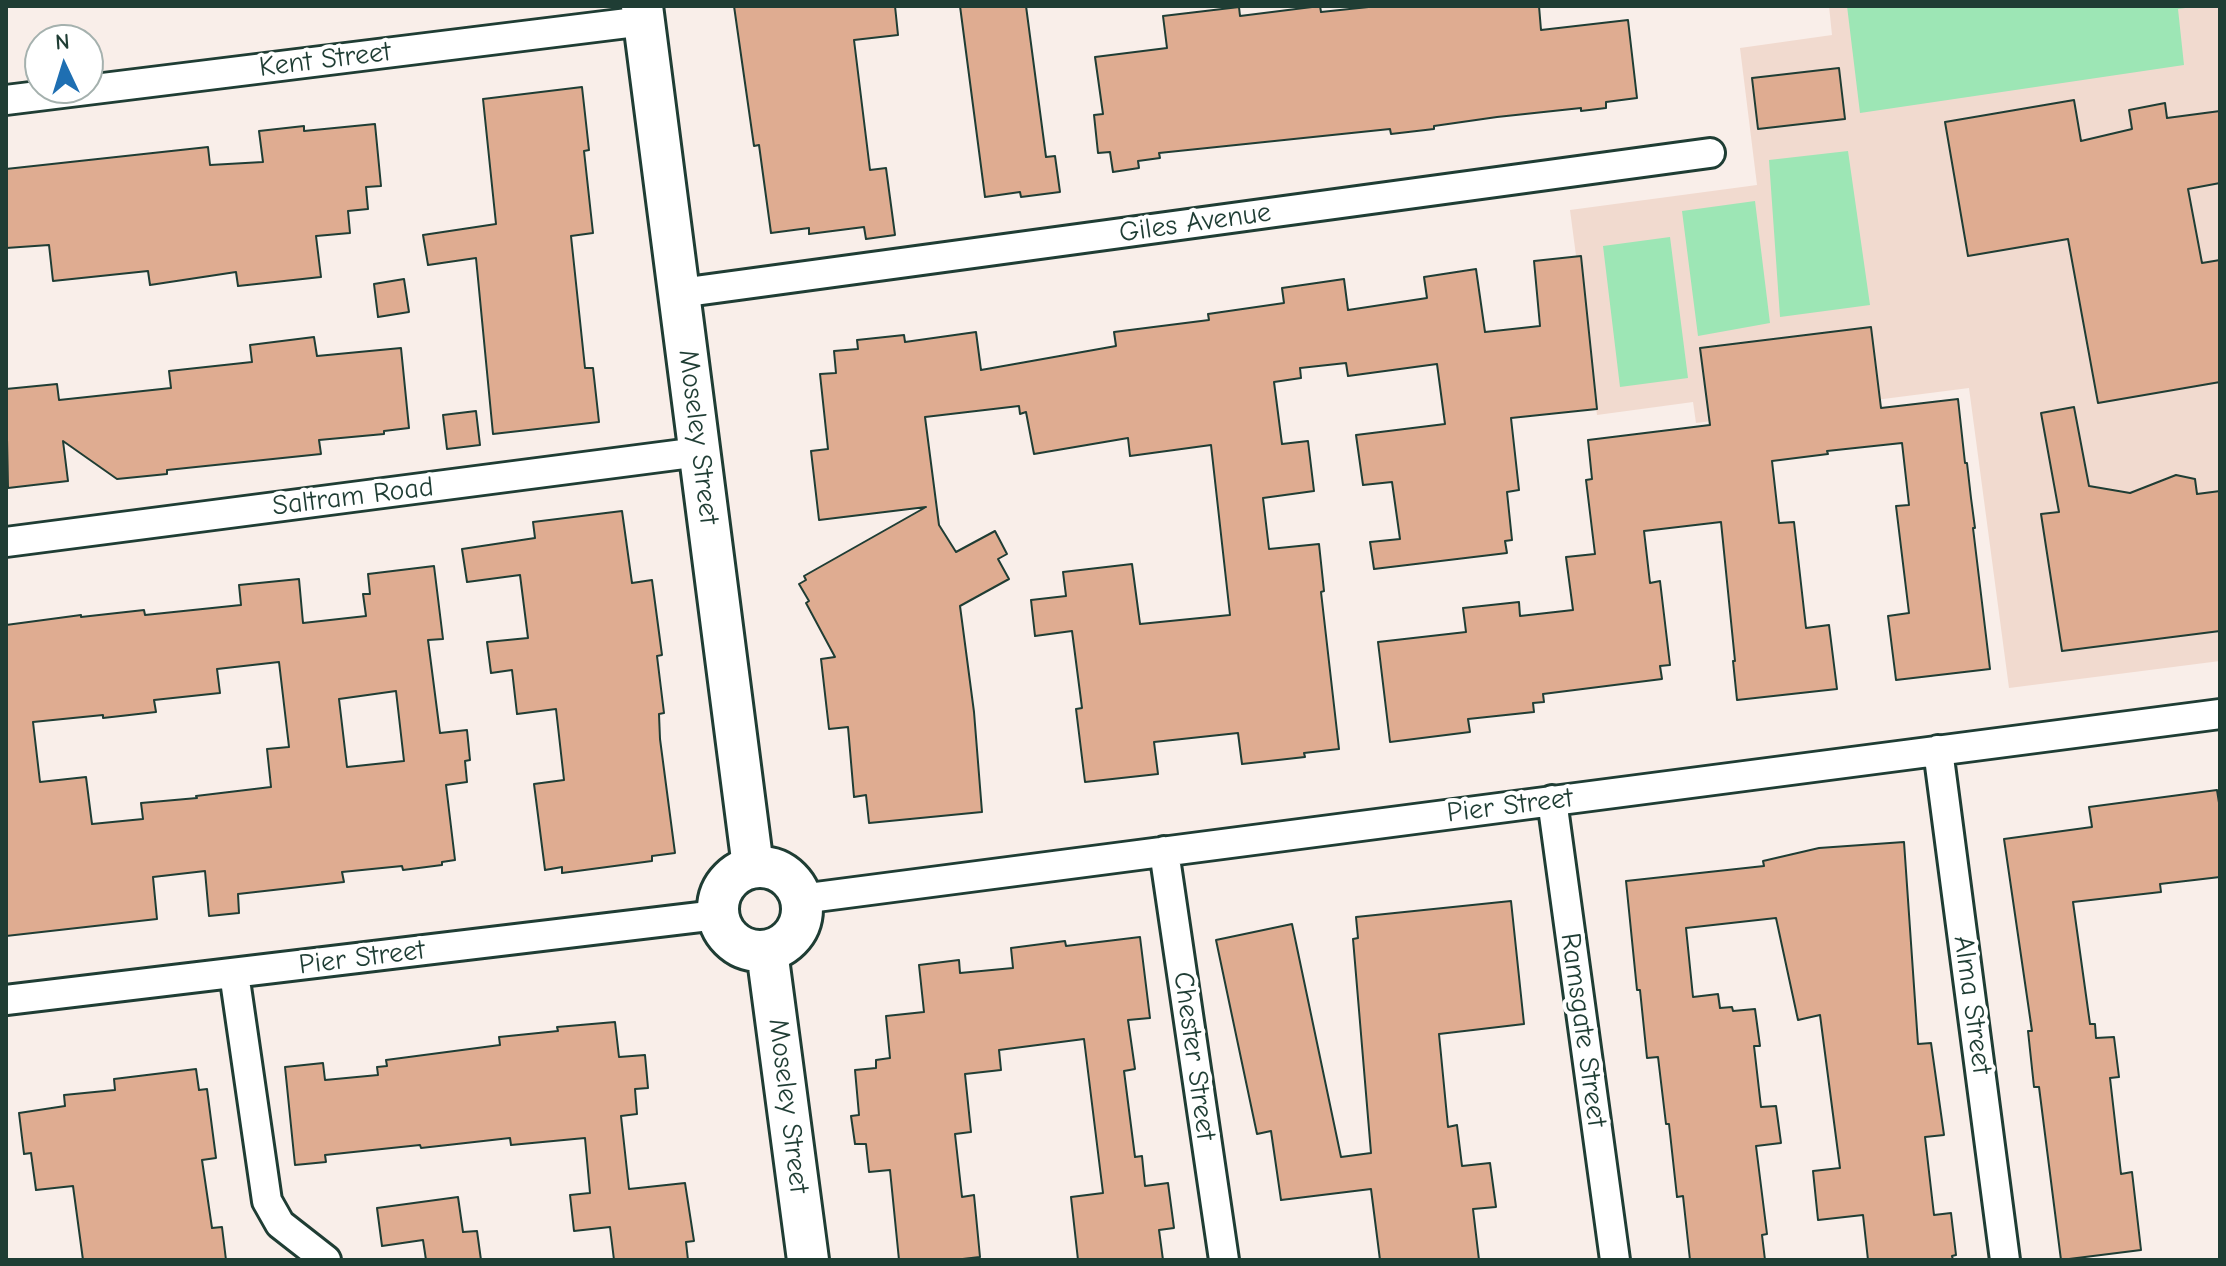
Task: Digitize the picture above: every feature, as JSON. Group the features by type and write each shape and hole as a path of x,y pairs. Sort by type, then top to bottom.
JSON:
{"street":[{"name":"Kent Street","path":"6,100 643,14"},
{"name":"Moseley Street","path":"643,14 753,867"},
{"name":"Giles Avenue","path":"680,293 1710,153"},
{"name":"Saltram Road","path":"6,542 699,452"},
{"name":"Pier Street","path":"801,899 2220,714"},
{"name":"Alma Street","path":"1938,750 2005,1260"},
{"name":"Ramsgate Street","path":"1552,800 1615,1260"},
{"name":"Chester Street","path":"1164,851 1224,1260"},
{"path":"753,867 777,870 796,887 801,899 799,926 791,938 767,951 740,947 721,928 717,915 717,901 722,889 740,871 753,867"},
{"name":"Pier Street","path":"6,1000 717,915"},
{"name":"Moseley Street","path":"767,951 808,1260"},
{"path":"234,973 267,1201 280,1224 326,1260"}],"shaded area":[{"path":"1829,6 2220,6 2220,661 2009,688 1969,388 1696,423 1693,402 1597,415 1570,210 1757,185 1740,48 1832,35"}],"green space":[{"path":"1847,6 2200,6 2178,9 2184,65 1860,113"},
{"path":"1848,151 1870,305 1780,317 1769,160"},
{"path":"1755,201 1770,323 1698,336 1682,211"},
{"path":"1670,237 1688,378 1620,387 1603,246"}],"building":[{"path":"734,6 895,6 898,35 854,40 870,170 886,168 895,235 866,239 864,227 809,234 809,228 771,233 759,145 754,146"},
{"path":"960,6 1026,6 1046,157 1055,156 1060,192 1021,197 1020,192 985,197"},
{"path":"1320,6 1321,12 1378,6 1539,6 1541,30 1628,20 1637,98 1606,102 1606,108 1497,117 1391,134 1390,129 1159,153 1160,158 1138,161 1139,168 1113,172 1110,152 1098,153 1094,115 1103,114 1095,57 1167,48 1163,16 1239,7 1240,16"},
{"path":"1839,68 1845,119 1758,129 1752,78"},
{"path":"582,87 589,150 584,151 593,233 571,236 585,368 593,368 599,422 493,434 476,258 428,265 423,235 496,224 483,99"},
{"path":"2074,100 2081,141 2132,129 2129,110 2165,103 2167,118 2220,111 2220,183 2188,189 2202,263 2220,260 2220,382 2098,403 2068,239 1968,256 1945,122"},
{"path":"375,124 381,186 366,187 368,209 348,211 350,233 316,236 321,277 238,286 236,272 150,285 148,271 53,281 49,245 6,248 6,169 208,147 210,165 263,162 259,131 304,126 304,131"},
{"path":"1581,256 1597,409 1511,418 1519,490 1507,492 1512,540 1505,541 1507,553 1374,569 1370,542 1400,539 1392,482 1363,485 1356,435 1445,424 1437,364 1348,376 1346,363 1300,368 1301,378 1274,382 1282,444 1308,441 1314,491 1263,498 1269,549 1319,544 1324,591 1321,592 1339,749 1304,753 1305,757 1242,764 1238,733 1154,742 1158,774 1085,782 1076,709 1082,708 1072,631 1035,636 1031,600 1066,596 1063,572 1132,564 1140,624 1230,615 1211,445 1130,456 1128,438 1034,454 1026,412 1020,414 1019,406 925,417 939,525 956,552 995,531 1007,554 998,559 1009,579 960,606 974,712 982,812 869,823 866,795 854,797 848,727 829,729 821,659 835,657 799,584 806,580 804,576 926,507 819,520 811,451 828,449 820,374 836,373 834,351 858,349 857,340 904,335 905,342 976,332 981,370 1116,346 1114,332 1209,320 1208,314 1284,303 1282,288 1344,279 1348,310 1427,298 1424,277 1476,269 1485,332 1540,326 1534,261"},
{"path":"404,279 409,312 378,317 374,284"},
{"path":"1871,327 1881,408 1958,399 1990,669 1896,680 1888,616 1909,613 1896,506 1909,505 1902,443 1827,451 1828,454 1772,461 1779,523 1794,522 1806,628 1829,625 1837,689 1737,700 1721,522 1644,531 1650,583 1660,581 1670,665 1660,666 1662,679 1543,694 1544,702 1533,703 1534,712 1468,719 1470,732 1390,742 1378,642 1466,632 1463,608 1519,602 1520,616 1573,610 1566,557 1595,554 1586,480 1592,479 1588,440 1710,425 1700,348"},
{"path":"314,337 317,356 401,348 409,428 384,431 384,434 319,440 321,454 167,470 167,474 117,479 63,441 68,481 8,488 6,389 57,384 59,400 171,388 169,371 252,362 250,345"},
{"path":"2074,407 2089,486 2130,493 2176,475 2195,479 2197,494 2220,491 2220,631 2062,651 2041,514 2059,512 2041,413"},
{"path":"476,411 480,445 447,449 443,415"},
{"path":"622,511 632,583 652,580 662,655 657,656 664,713 659,714 660,739 675,853 652,856 652,861 562,873 562,867 545,870 534,784 564,780 556,709 517,714 512,670 491,673 487,642 528,638 520,575 467,582 462,549 535,538 533,522"},
{"path":"434,566 443,639 428,640 440,733 467,730 470,760 465,761 467,782 446,785 455,860 442,862 442,865 403,870 402,866 342,872 344,882 238,894 239,913 209,916 205,871 153,877 157,919 6,936 6,625 81,615 144,610 145,615 241,605 239,585 299,579 303,623 366,616 363,594 370,594 368,574","holes":["279,662 289,747 267,749 271,787 141,803 143,819 92,824 86,777 40,782 33,722 156,712 154,700 220,693 217,669","396,691 404,761 347,767 339,699"]},
{"path":"2217,790 2220,877 2160,884 2161,892 2073,902 2090,1024 2095,1024 2096,1038 2114,1037 2119,1077 2110,1078 2121,1174 2132,1172 2141,1250 2061,1260 2039,1087 2034,1087 2028,1031 2032,1031 2004,839 2092,827 2089,807"},
{"path":"1904,842 1918,1044 1931,1043 1944,1135 1925,1137 1934,1215 1951,1213 1956,1255 1952,1256 1953,1260 1868,1260 1863,1215 1818,1220 1813,1171 1840,1168 1820,1015 1798,1020 1776,918 1686,928 1693,997 1718,994 1720,1008 1732,1007 1733,1011 1755,1009 1760,1046 1754,1046 1761,1107 1776,1106 1781,1143 1756,1146 1767,1234 1762,1235 1765,1260 1690,1260 1683,1196 1677,1197 1658,1057 1647,1058 1626,881 1764,866 1763,861 1819,848"},
{"path":"1511,901 1524,1024 1439,1034 1448,1127 1457,1125 1462,1166 1490,1163 1496,1207 1473,1209 1479,1260 1380,1260 1371,1189 1281,1200 1271,1131 1257,1134 1216,940 1292,924 1341,1157 1371,1153 1353,939 1358,938 1356,917"},
{"path":"1140,937 1150,1018 1128,1020 1135,1069 1124,1071 1135,1157 1142,1156 1145,1186 1168,1183 1174,1228 1159,1230 1163,1260 1078,1260 1071,1197 1103,1193 1084,1039 999,1050 1001,1070 965,1074 971,1132 955,1134 962,1197 974,1195 980,1257 899,1260 890,1170 869,1172 866,1144 855,1144 851,1116 859,1115 855,1070 876,1068 876,1060 890,1058 886,1016 924,1012 919,965 959,960 960,973 1013,968 1011,948 1065,941 1066,946"},
{"path":"615,1022 619,1057 645,1055 648,1088 635,1089 637,1114 621,1116 629,1189 685,1183 694,1241 686,1242 688,1260 614,1260 610,1227 574,1231 570,1195 590,1193 585,1138 511,1145 510,1138 421,1148 420,1145 325,1155 326,1162 295,1165 285,1067 323,1063 325,1080 378,1075 377,1067 387,1066 386,1060 500,1045 499,1037 558,1031 557,1027"},
{"path":"196,1069 199,1090 207,1089 216,1158 202,1160 212,1228 222,1227 226,1260 83,1260 73,1186 36,1190 31,1153 24,1154 19,1113 65,1106 64,1095 115,1090 114,1079"},
{"path":"458,1197 463,1232 477,1231 481,1260 426,1260 423,1240 382,1246 377,1208"}]}
